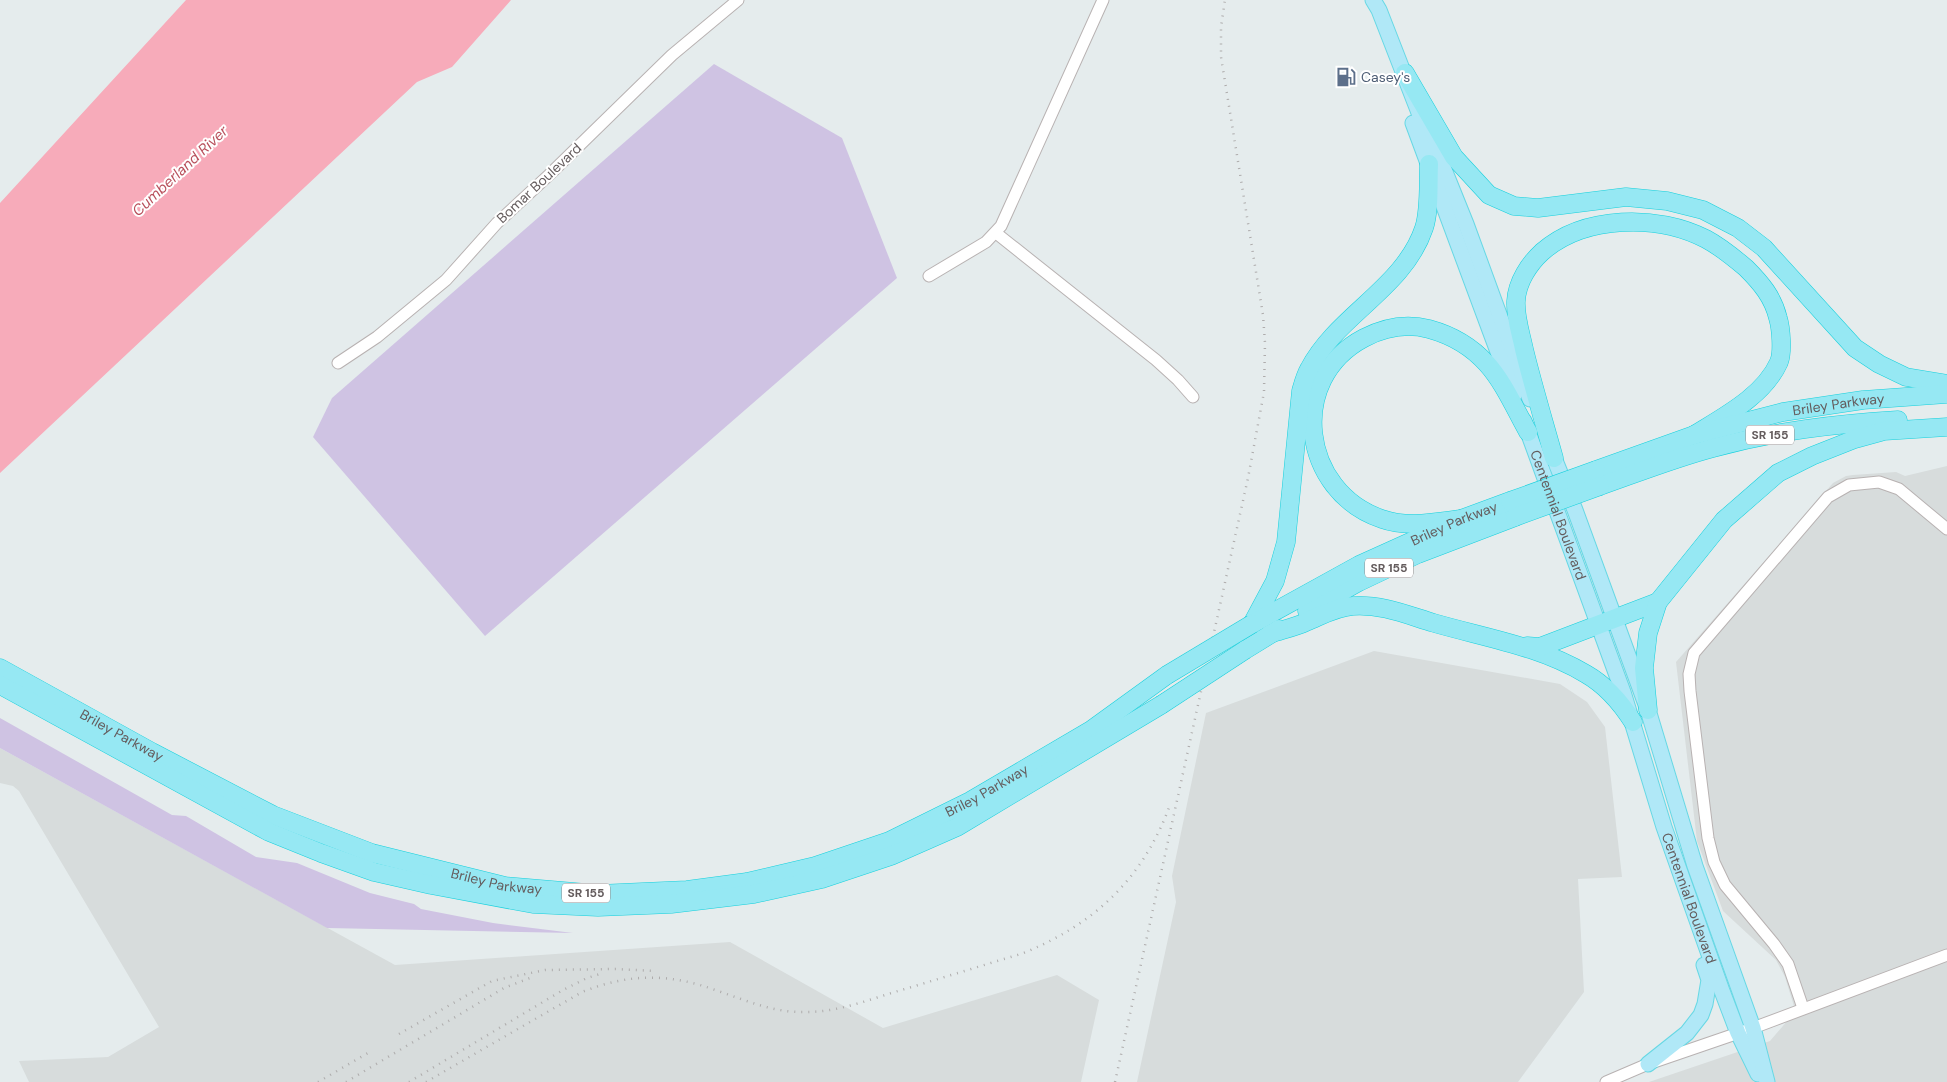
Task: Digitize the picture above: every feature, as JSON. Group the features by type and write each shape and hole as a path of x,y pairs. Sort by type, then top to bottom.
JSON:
{"highway":[{"path":"1405,73 1454,157 1489,195 1514,206 1538,208 1626,197 1667,201 1703,210 1738,228 1764,248 1856,348 1879,364 1906,377 1947,384"},
{"path":"1252,624 1275,581 1286,542 1301,390 1308,369 1320,351 1338,331 1401,268 1413,250 1424,228 1429,164"},
{"path":"1554,458 1519,327 1516,300 1522,278 1534,259 1550,246 1567,236 1587,228 1609,224 1654,223 1681,229 1706,239 1730,254 1753,276 1768,293 1777,312 1781,329 1779,362 1763,385 1740,407 1694,435"},
{"path":"1461,520 1406,523 1382,520 1359,508 1331,480 1321,463 1314,444 1312,421 1314,400 1322,378 1335,360 1352,344 1372,333 1394,326 1416,326 1446,334 1466,345 1487,364 1528,432"},
{"name":"Briley Parkway","path":"0,685 269,832 321,854 374,872 431,885 534,904 598,907 671,904 754,894 822,879 892,856 957,827 1161,705 1270,634 1359,582 1513,509 1598,478 1694,435 1801,410 1863,400 1947,394"},
{"name":"Briley Parkway","path":"1598,478 1763,436 1836,424 1947,416"},
{"path":"1648,710 1644,668 1648,633 1658,602 1724,520 1778,473 1812,456 1870,435 1884,432 1947,427"},
{"name":"Briley Parkway","path":"0,668 152,752 273,815 362,849 505,886 598,894 687,890 748,882 815,866 889,841 970,801 1091,730 1167,675 1252,624 1359,565 1461,520 1513,509"},
{"path":"1521,646 1540,647 1658,602"},
{"path":"1270,634 1305,623 1326,612 1351,606 1373,605 1394,609 1434,623 1521,646 1587,674 1611,692 1634,722"}],"main road":[{"name":"Centennial Boulevard","path":"1368,0 1528,432 1606,622 1648,710 1761,1082"},
{"name":"Centennial Boulevard","path":"1373,0 1379,10 1423,123 1466,224 1534,409 1575,510 1664,827 1767,1082"},
{"path":"1648,1064 1687,1033 1695,1024 1705,1004 1710,980 1672,875 1664,827"}],"street":[{"name":"Bomar Boulevard","path":"338,363 377,337 446,280 497,223 672,55 738,0"},
{"path":"929,276 986,242 996,233 1008,214 1103,0"},
{"path":"996,233 1156,360 1193,397"},
{"path":"1803,1008 1788,964 1726,885 1714,862 1708,838 1690,691 1689,674 1694,653 1828,497 1848,485 1879,482 1899,489 1947,529"},
{"path":"1606,1082 1648,1064 1746,1030 1947,955"}],"shaded area":[{"path":"714,64 842,138 897,278 485,636 313,437 332,398"},
{"path":"1947,466 1947,1082 1649,1082 1770,1041 1788,1020 1797,1016 1785,977 1776,960 1723,911 1697,841 1676,662 1833,483 1846,476 1896,472 1905,476"},
{"path":"1374,651 1560,684 1587,702 1605,727 1622,877 1578,879 1584,992 1518,1082 1137,1082 1176,902 1172,876 1206,713"},
{"path":"0,718 172,815 186,816 256,857 297,863 370,893 414,904 421,909 493,923 573,933 327,928 0,748"},
{"path":"0,748 395,965 730,942 883,1028 1057,975 1099,1000 1081,1082 29,1082 19,1061 108,1057 159,1027 19,791 13,786 0,783"}],"water":[{"name":"Cumberland River","path":"186,0 511,0 452,67 417,82 0,473 0,203"}],"railway":[{"path":"1115,1082 1248,478 1264,392 1265,343 1263,315 1221,57 1221,27 1225,0"},
{"path":"426,1082 582,992 617,981 667,978 700,985 783,1011 818,1011 853,1005 1021,954 1071,929 1093,914 1113,896 1146,855 1170,805"},
{"path":"399,1034 492,981 545,970 615,969 656,971"},
{"path":"409,1082 563,990 600,974"},
{"path":"346,1082 504,988 530,978"},
{"path":"318,1082 368,1053"}],"place":[{"name":"Casey's","path":"1346,77"}]}
